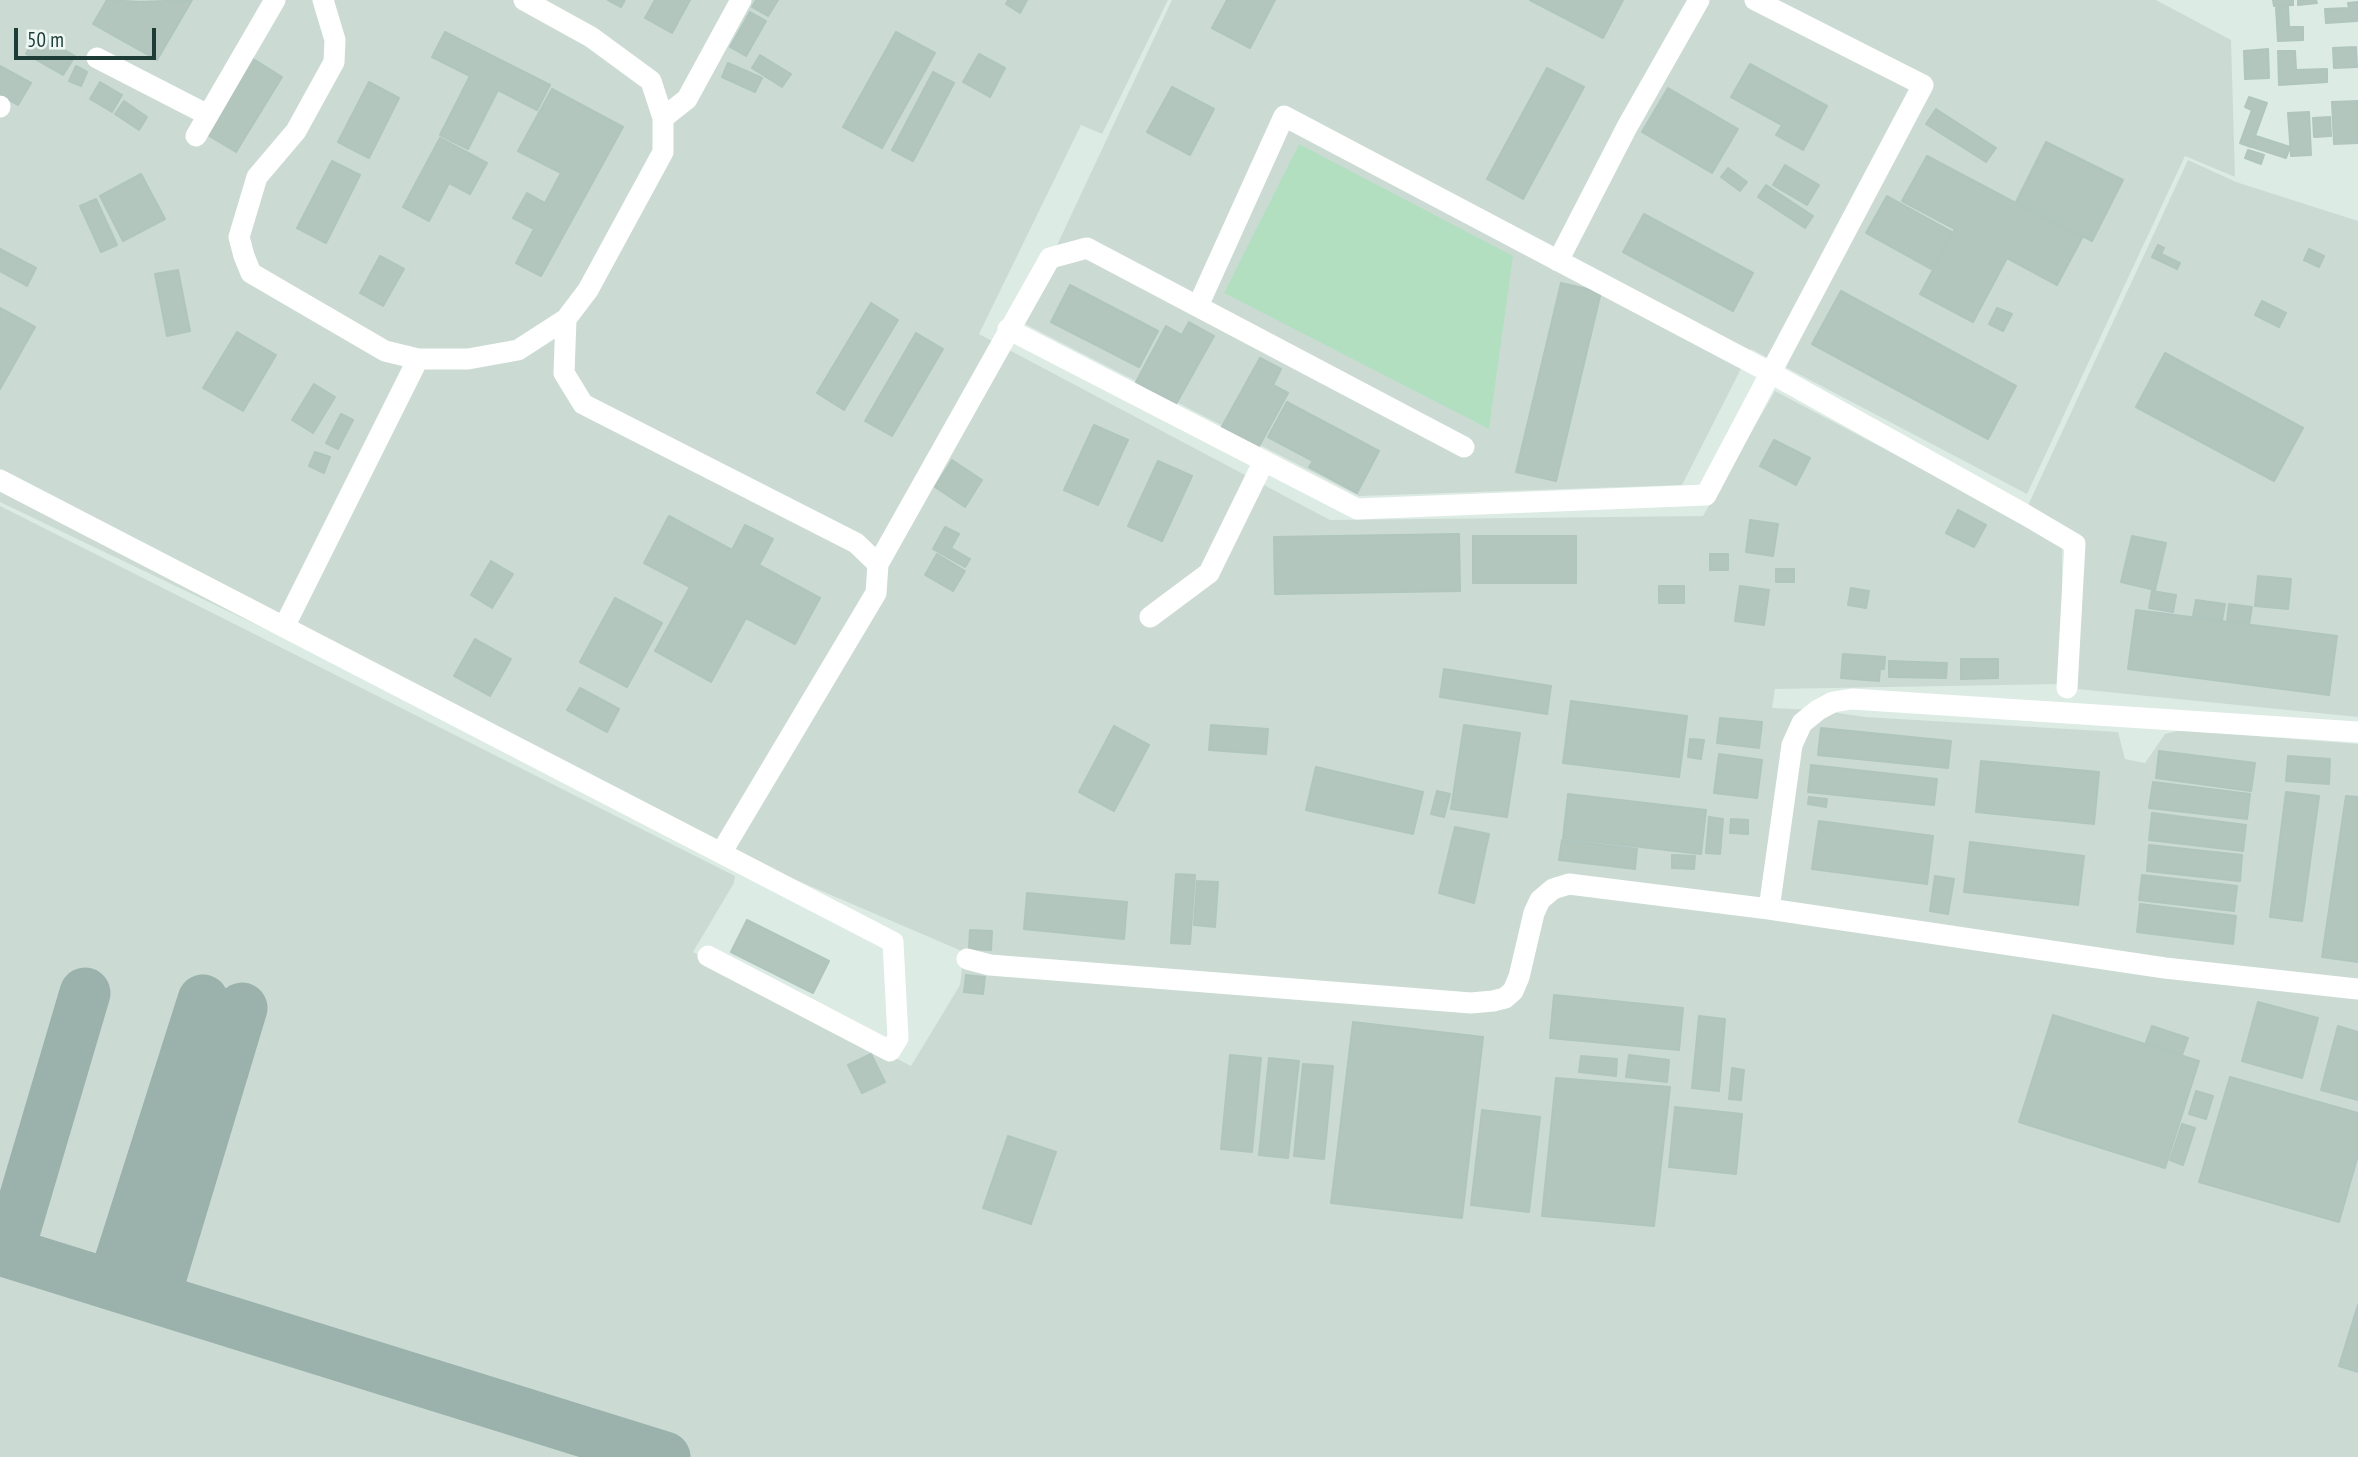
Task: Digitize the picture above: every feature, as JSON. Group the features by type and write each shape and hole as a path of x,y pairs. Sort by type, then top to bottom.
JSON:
{"lane":[{"path":"196,136 275,0"},
{"path":"323,0 335,40 334,62 296,131 257,177 239,237 244,256 251,273 385,351 418,359 468,359 518,350 566,319 588,290 663,152 663,118 651,80 591,37 524,0"},
{"path":"663,118 687,99 741,0"},
{"path":"1558,261 1627,127 1699,0"},
{"path":"1008,329 1357,509 1706,495 1923,85 1755,0"},
{"path":"97,58 208,115"},
{"path":"1198,306 1284,116 1771,373 2075,544 2067,688"},
{"path":"721,853 876,593 878,564 1050,258 1087,248 1464,447"},
{"path":"566,319 564,373 583,404 856,543 878,564"},
{"path":"284,627 418,359"},
{"path":"1150,617 1209,573 1264,461"},
{"path":"0,480 894,942 898,1038 890,1051 708,956"},
{"path":"1769,909 1792,745 1802,723 1833,702 1852,699 2358,732"},
{"path":"967,959 990,965 1471,1003 1493,1002 1505,998 1513,990 1519,977 1534,913 1540,900 1553,889 1569,884 1769,909 2165,968 2358,989"}],"shaded area":[{"path":"0,0 1168,0 1102,134 1081,125 979,334 1330,520 1703,516 1775,391 2062,543 2062,684 1775,689 1772,708 1818,710 1865,717 2118,732 2125,759 2145,763 2165,734 2181,730 2358,744 2358,1457 0,1457 0,506 735,876 734,883 693,952 911,1066 960,985 964,952 733,853 0,502"},
{"path":"1172,0 2156,0 2231,40 2235,177 2185,156 2027,494 1751,349 1682,485 1359,496 1021,322"},
{"path":"2188,160 2236,182 2358,221 2358,717 2067,688 2075,544 2024,514"}],"green space":[{"path":"1299,144 1513,256 1489,429 1224,293"}],"building":[{"path":"107,0 192,0 157,60 93,24"},
{"path":"608,0 625,0 621,7"},
{"path":"655,0 690,0 672,33 645,18"},
{"path":"756,0 778,0 768,16 752,7"},
{"path":"1008,0 1027,0 1020,13 1006,4"},
{"path":"1227,0 1275,0 1250,48 1212,28"},
{"path":"1530,0 1623,0 1603,38"},
{"path":"2273,0 2293,0 2293,5 2274,6"},
{"path":"2298,0 2316,0 2317,3 2298,5"},
{"path":"2358,2 2357,21 2326,23 2325,9 2349,8 2348,3"},
{"path":"2288,7 2289,27 2303,27 2303,40 2278,41 2276,8"},
{"path":"750,12 766,21 746,56 730,47"},
{"path":"445,32 550,85 537,110 498,90 468,149 440,135 470,76 432,57"},
{"path":"896,32 935,53 882,148 843,127"},
{"path":"37,34 75,56 63,75 26,54"},
{"path":"2356,47 2357,67 2334,68 2333,48"},
{"path":"2268,49 2269,78 2245,79 2244,51"},
{"path":"2278,51 2295,51 2296,70 2327,69 2327,82 2279,85"},
{"path":"979,54 1005,68 990,97 963,82"},
{"path":"247,55 282,77 236,152 201,131"},
{"path":"760,55 791,74 782,87 752,68"},
{"path":"728,63 762,78 755,92 722,77"},
{"path":"1750,64 1827,106 1803,150 1776,135 1782,125 1731,97"},
{"path":"0,66 31,83 18,105 0,95"},
{"path":"76,66 87,72 81,86 69,81"},
{"path":"1547,68 1584,87 1523,199 1487,179"},
{"path":"933,72 954,83 913,161 892,150"},
{"path":"100,82 122,95 112,112 90,99"},
{"path":"369,82 399,98 369,158 338,142"},
{"path":"1172,87 1214,109 1190,155 1147,132"},
{"path":"1668,88 1738,129 1712,173 1642,132"},
{"path":"552,89 623,127 541,276 516,263 534,229 513,218 527,193 545,203 561,173 518,151"},
{"path":"2249,97 2267,103 2251,147 2240,143 2252,110 2245,107"},
{"path":"124,101 147,117 139,130 115,114"},
{"path":"2358,101 2358,143 2334,144 2332,102"},
{"path":"1936,109 1996,148 1986,162 1926,124"},
{"path":"2309,112 2311,155 2291,156 2288,113"},
{"path":"2330,117 2331,136 2314,137 2313,118"},
{"path":"2256,136 2290,147 2286,158 2252,147"},
{"path":"440,138 487,163 470,194 449,183 429,221 403,207"},
{"path":"2046,142 2123,180 2092,241 2016,202"},
{"path":"2248,150 2264,155 2261,164 2245,158"},
{"path":"1927,156 2082,238 2057,285 2007,258 1973,322 1920,294 1955,229 1902,201"},
{"path":"332,161 360,175 326,243 297,228"},
{"path":"1785,165 1819,185 1807,205 1773,185"},
{"path":"1728,168 1747,182 1740,191 1721,177"},
{"path":"141,174 165,219 123,241 100,196"},
{"path":"1766,185 1813,216 1805,228 1758,197"},
{"path":"1887,196 1952,232 1931,269 1866,233"},
{"path":"96,199 117,245 101,252 80,206"},
{"path":"1644,214 1753,273 1733,311 1623,252"},
{"path":"2158,245 2164,248 2161,254 2180,263 2177,269 2152,257"},
{"path":"0,249 36,268 27,286 0,271"},
{"path":"2309,249 2324,256 2319,267 2304,260"},
{"path":"380,256 404,269 383,306 360,293"},
{"path":"178,270 190,331 167,336 155,274"},
{"path":"1561,283 1601,292 1556,481 1516,472"},
{"path":"1070,285 1158,331 1139,367 1051,322"},
{"path":"1841,291 2016,386 1988,439 1812,344"},
{"path":"2262,301 2286,313 2279,327 2255,315"},
{"path":"871,303 898,320 844,410 817,393"},
{"path":"0,308 35,327 0,389"},
{"path":"1997,308 2012,314 2003,331 1989,324"},
{"path":"1189,322 1214,336 1176,404 1136,382 1166,326 1182,335"},
{"path":"237,332 276,355 243,411 203,388"},
{"path":"916,333 943,349 892,436 865,421"},
{"path":"2165,353 2303,428 2274,481 2136,407"},
{"path":"1260,358 1281,369 1273,385 1288,393 1257,450 1220,430"},
{"path":"314,384 335,397 313,433 292,420"},
{"path":"1287,402 1379,451 1357,493 1309,467 1313,461 1268,437"},
{"path":"341,414 353,420 338,449 326,443"},
{"path":"1094,425 1128,440 1098,505 1064,490"},
{"path":"1774,440 1810,458 1796,485 1760,466"},
{"path":"315,452 330,457 324,473 309,466"},
{"path":"952,460 982,480 965,507 935,487"},
{"path":"1158,461 1192,476 1162,541 1128,526"},
{"path":"1958,510 1986,525 1974,547 1946,533"},
{"path":"669,516 732,550 745,525 773,539 759,565 820,598 795,644 746,618 711,682 655,651 690,587 644,563"},
{"path":"1750,520 1778,524 1773,556 1746,552"},
{"path":"945,527 959,534 951,548 970,559 965,567 933,549"},
{"path":"1459,534 1460,591 1275,594 1274,537"},
{"path":"1473,536 1576,536 1576,583 1473,583"},
{"path":"2132,536 2166,543 2155,590 2121,582"},
{"path":"937,554 965,571 953,591 925,575"},
{"path":"1710,554 1728,554 1728,570 1710,570"},
{"path":"491,561 513,574 492,608 471,595"},
{"path":"1776,569 1794,569 1794,582 1776,582"},
{"path":"2258,576 2291,579 2288,609 2255,606"},
{"path":"1659,586 1684,586 1684,603 1659,603"},
{"path":"1740,586 1769,590 1764,625 1735,621"},
{"path":"1851,588 1869,591 1866,608 1848,605"},
{"path":"2152,591 2176,595 2173,612 2149,608"},
{"path":"615,598 662,623 627,687 580,662"},
{"path":"2196,600 2225,604 2222,620 2193,616"},
{"path":"2229,604 2252,607 2249,624 2227,621"},
{"path":"2136,610 2337,636 2329,695 2128,669"},
{"path":"475,639 511,659 490,696 454,676"},
{"path":"1843,654 1885,657 1879,681 1841,678"},
{"path":"1961,659 1998,659 1998,678 1961,679"},
{"path":"1889,661 1947,663 1946,678 1889,677"},
{"path":"1444,669 1551,686 1547,714 1440,697"},
{"path":"580,688 619,709 607,732 567,710"},
{"path":"1571,701 1687,716 1679,777 1563,763"},
{"path":"1720,718 1762,722 1759,748 1717,743"},
{"path":"1211,725 1268,729 1266,754 1209,750"},
{"path":"1464,725 1520,733 1507,817 1451,809"},
{"path":"1114,726 1149,745 1114,811 1079,792"},
{"path":"1821,728 1951,741 1948,768 1818,755"},
{"path":"1690,739 1704,740 1701,759 1688,757"},
{"path":"2159,751 2255,763 2251,791 2156,778"},
{"path":"1719,754 1762,760 1757,798 1714,793"},
{"path":"2288,756 2330,759 2329,784 2286,781"},
{"path":"1981,761 2099,772 2094,824 1976,812"},
{"path":"1811,765 1937,779 1934,805 1808,792"},
{"path":"1316,767 1423,792 1413,834 1306,810"},
{"path":"2153,782 2250,794 2247,819 2149,808"},
{"path":"1437,791 1450,794 1444,817 1431,814"},
{"path":"2286,792 2319,796 2302,921 2270,917"},
{"path":"1568,794 1706,810 1701,854 1563,838"},
{"path":"2346,796 2358,797 2358,962 2322,957"},
{"path":"1809,797 1827,799 1826,807 1808,804"},
{"path":"2152,813 2246,825 2243,851 2149,840"},
{"path":"1709,817 1723,819 1720,854 1706,853"},
{"path":"1731,819 1748,820 1748,834 1730,833"},
{"path":"1819,821 1933,836 1927,884 1812,869"},
{"path":"1455,827 1489,834 1474,903 1439,893"},
{"path":"1562,840 1637,849 1635,869 1559,860"},
{"path":"1970,842 2084,856 2078,905 1964,892"},
{"path":"2149,845 2242,855 2240,881 2147,871"},
{"path":"1672,855 1695,856 1694,869 1672,868"},
{"path":"1176,874 1195,875 1190,944 1171,943"},
{"path":"2142,875 2237,886 2234,911 2139,900"},
{"path":"1935,876 1954,879 1948,914 1930,911"},
{"path":"1197,881 1218,882 1215,927 1194,925"},
{"path":"1027,893 1127,902 1124,939 1024,929"},
{"path":"2140,904 2236,916 2233,944 2137,932"},
{"path":"747,920 829,961 813,993 731,952"},
{"path":"970,930 992,931 991,950 969,949"},
{"path":"966,975 985,977 983,994 964,992"},
{"path":"1554,995 1683,1008 1679,1050 1550,1038"},
{"path":"2258,1002 2318,1018 2302,1078 2242,1061"},
{"path":"2053,1015 2199,1061 2165,1168 2019,1122"},
{"path":"1699,1016 1725,1019 1719,1091 1692,1088"},
{"path":"1353,1022 1483,1037 1462,1218 1331,1203"},
{"path":"2152,1026 2188,1038 2182,1055 2146,1042"},
{"path":"2338,1026 2358,1032 2358,1100 2321,1090"},
{"path":"871,1054 885,1082 862,1093 848,1065"},
{"path":"1230,1055 1261,1058 1252,1152 1221,1149"},
{"path":"1629,1055 1669,1060 1667,1082 1626,1077"},
{"path":"1581,1056 1617,1059 1616,1076 1579,1072"},
{"path":"1269,1058 1299,1061 1288,1158 1259,1155"},
{"path":"1303,1064 1333,1066 1324,1159 1294,1156"},
{"path":"1732,1068 1744,1070 1741,1100 1729,1099"},
{"path":"2230,1077 2358,1113 2358,1155 2339,1222 2199,1182"},
{"path":"1556,1078 1670,1087 1654,1226 1542,1216"},
{"path":"2196,1091 2213,1096 2206,1119 2189,1114"},
{"path":"1675,1107 1742,1114 1736,1174 1669,1167"},
{"path":"1482,1110 1540,1117 1529,1212 1471,1205"},
{"path":"2182,1124 2195,1128 2183,1165 2170,1160"},
{"path":"1008,1136 1056,1152 1031,1224 983,1208"},
{"path":"2358,1305 2358,1372 2339,1366"}],"taxiway":[{"path":"16,1227 85,993"},
{"path":"156,1282 149,1287 131,1290 120,1274 120,1261 203,1000"},
{"path":"162,1274 242,1008"},
{"path":"0,1250 665,1457"}]}
